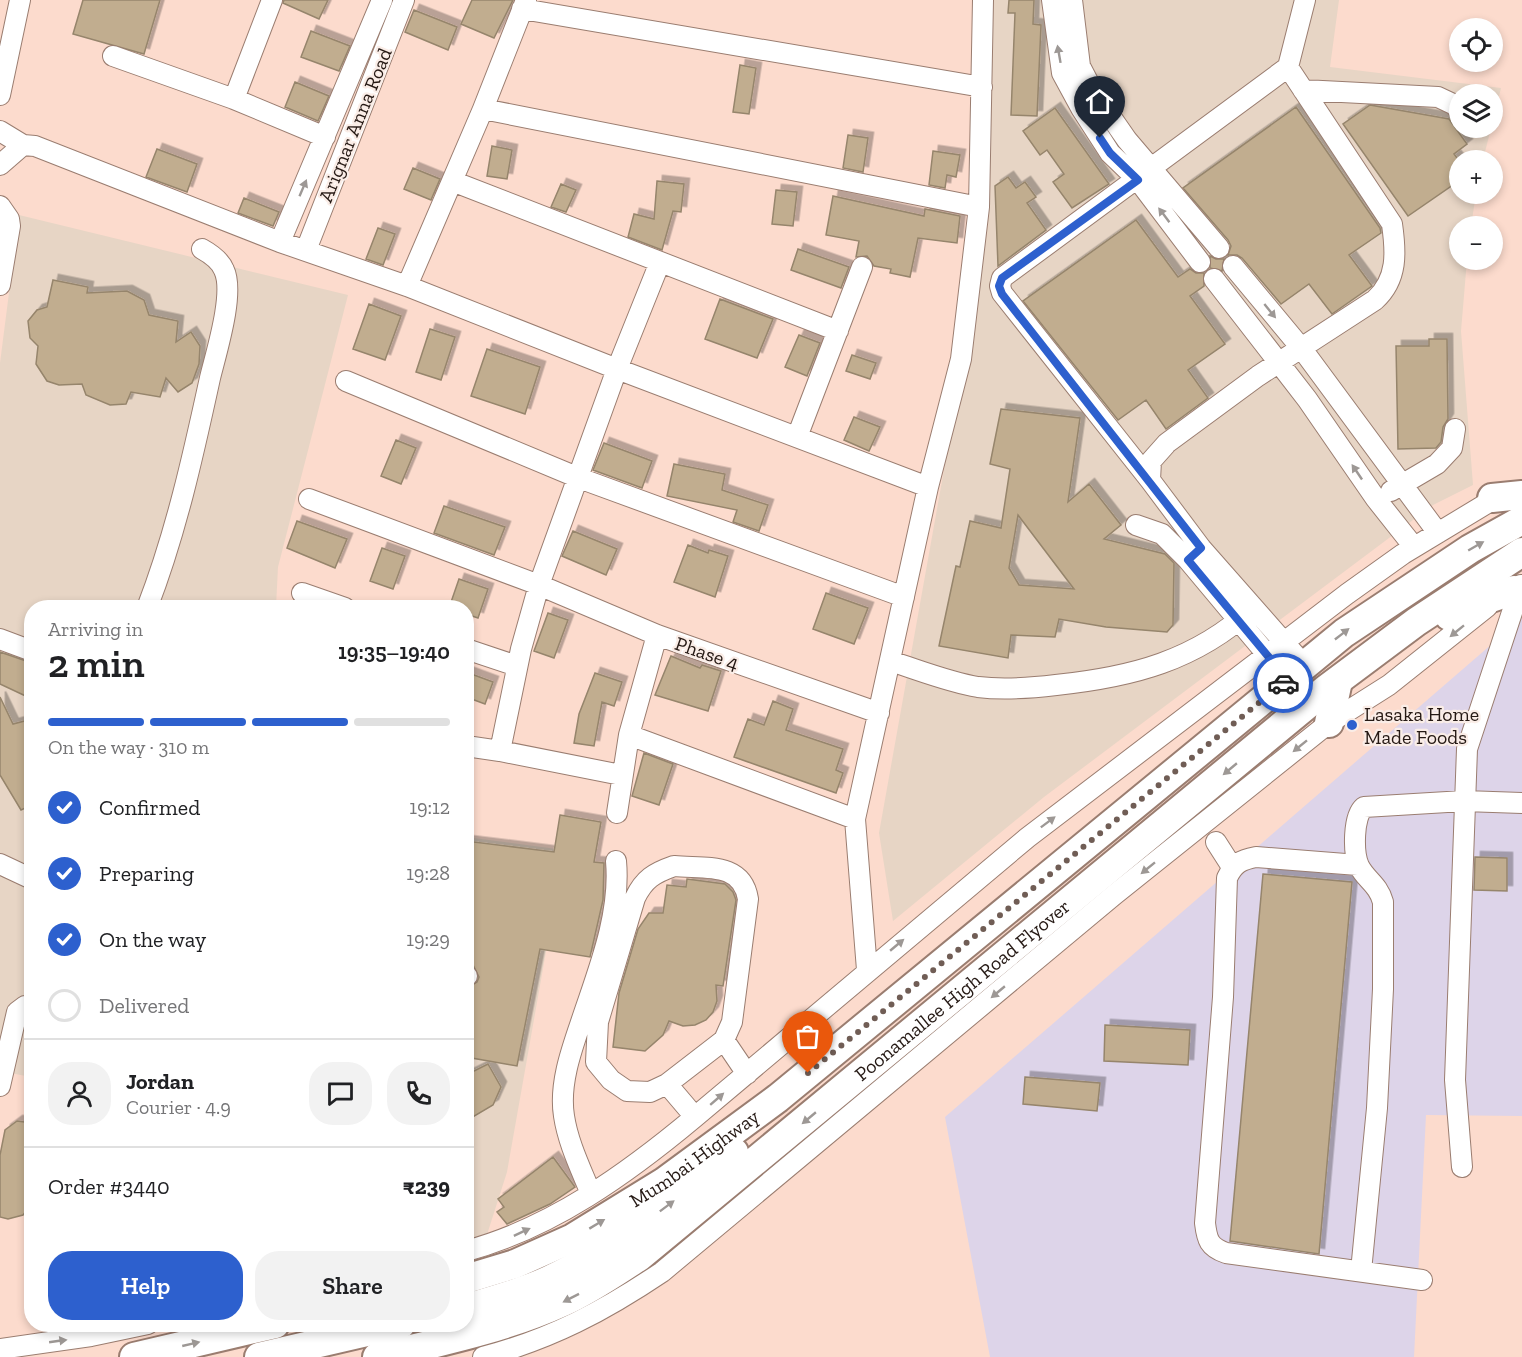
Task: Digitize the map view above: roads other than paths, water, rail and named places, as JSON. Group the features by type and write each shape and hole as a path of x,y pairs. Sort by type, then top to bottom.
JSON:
{"highway":[{"path":"1492,498 1522,495"},
{"name":"Mumbai Highway","path":"474,1277 515,1264 573,1238 664,1182 769,1105 1344,633 1432,574 1522,519"},
{"path":"1329,723 1338,681 1382,647 1522,552"},
{"path":"1382,647 1416,635 1474,603 1519,587"},
{"name":"Poonamallee High Road Flyover","path":"377,1357 482,1332 523,1318 601,1282 639,1257 1338,681"},
{"path":"474,1305 548,1281 630,1233 699,1182 742,1146 793,1099 852,1036"},
{"path":"134,1357 239,1332"},
{"path":"260,1357 325,1349 377,1332"}],"street":[{"path":"0,94 3,55 20,0"},
{"name":"Arignar Anna Road","path":"279,242 382,0"},
{"name":"Arignar Anna Road","path":"306,249 404,0"},
{"path":"867,970 855,819 928,487 961,358 979,207 983,0"},
{"path":"1052,0 1062,73 1110,153 1145,174 1219,248"},
{"path":"1072,0 1080,66 1093,92 1126,140 1200,261"},
{"path":"1296,672 1194,554 1150,480 1002,294 999,286 1002,278 1288,67 1305,0"},
{"path":"234,99 266,2"},
{"path":"407,286 483,109 524,5 982,87"},
{"path":"112,56 234,99 325,137"},
{"path":"1150,480 1151,461 1167,443 1258,376 1353,316 1384,291 1392,275 1395,247 1392,224 1288,67"},
{"path":"1303,90 1438,97 1449,102"},
{"path":"483,109 979,207"},
{"path":"0,131 23,145 35,146 279,242 306,249 407,286 617,369 928,487"},
{"path":"0,165 23,145"},
{"path":"452,181 838,331"},
{"path":"0,206 9,219 10,226 0,285"},
{"path":"150,600 164,564 183,497 226,308 225,271 214,256 202,249"},
{"path":"500,752 517,666 539,585 617,369 660,262"},
{"path":"1233,266 1302,350 1400,485 1438,533"},
{"path":"798,437 862,267"},
{"path":"1214,279 1307,399 1376,499 1409,541"},
{"path":"346,381 579,478 904,597"},
{"path":"1376,499 1437,464 1452,448 1455,429"},
{"path":"474,1248 507,1238 591,1194 695,1118 867,970 1028,838 1276,650 1409,541 1438,533 1492,498 1522,485"},
{"name":"Phase 4","path":"309,499 539,585 657,635 879,713"},
{"path":"1136,525 1162,534 1194,554"},
{"path":"483,1357 540,1339 587,1319 662,1272 1114,895 1329,723 1372,697 1473,618 1519,587"},
{"path":"1462,1167 1455,1080 1467,749 1519,587"},
{"path":"302,593 322,600"},
{"path":"890,661 957,683 981,687 1030,688 1107,680 1160,666 1200,647 1246,614"},
{"path":"617,813 629,735 657,635"},
{"path":"0,639 24,648"},
{"path":"474,652 517,666"},
{"path":"629,735 855,819"},
{"path":"474,747 623,774"},
{"path":"1361,1271 1377,1108 1383,989 1383,902 1379,889 1358,864 1355,821 1358,812 1364,807 1464,801 1522,803"},
{"path":"1216,842 1232,867"},
{"path":"1358,864 1256,856 1232,867 1227,878 1223,997 1205,1222 1206,1239 1213,1248 1226,1253 1422,1280"},
{"path":"591,1194 569,1137 563,1115 563,1092 570,1055 605,951 616,879 616,861"},
{"path":"0,864 24,875"},
{"path":"674,866 728,870 741,877 747,887 748,899 732,1022 724,1040 667,1084 650,1092 627,1091 611,1080 596,1062 598,1022 635,898 642,883 657,872 674,866"},
{"path":"0,1086 17,1012 24,1007"},
{"path":"724,1040 747,1074"},
{"path":"667,1084 695,1118"},
{"path":"0,1349 101,1332"}],"place":[{"name":"Lasaka Home Made Foods","path":"1352,725"}]}
